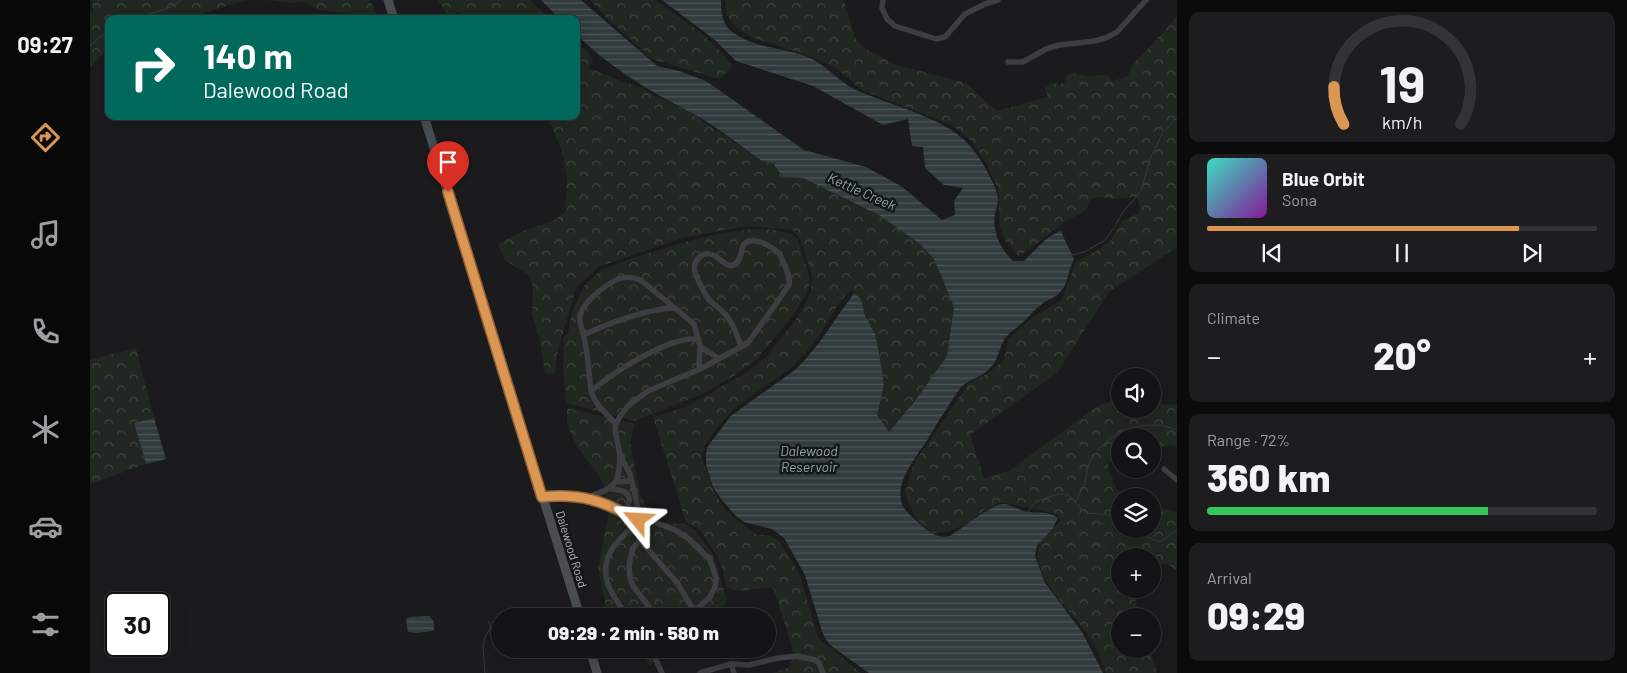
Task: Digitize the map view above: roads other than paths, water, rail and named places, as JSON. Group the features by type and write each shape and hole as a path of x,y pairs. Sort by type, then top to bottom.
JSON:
{"main road":[{"path":"388,0 393,15"},
{"name":"Dalewood Road","path":"425,120 577,608"},
{"path":"593,658 597,673"}],"street":[{"path":"883,0 882,8 887,19 895,26 936,39 945,37 965,14 998,0"},
{"path":"1008,62 1023,62 1046,49 1059,45 1108,37 1117,32 1146,0"},
{"path":"588,498 609,488 616,482 619,476 620,455 614,429 621,415 630,405 648,391 699,369 719,359 741,347 748,343 789,285 790,279 780,254 756,240 747,242 743,246 738,262 731,266 726,265 712,254 707,254 700,256 694,267 695,273 709,299 727,316 735,328 741,347"},
{"path":"616,424 593,398 580,319 581,312 586,303 607,285 629,277 636,278 694,324 699,343 699,369"},
{"path":"584,336 607,325 665,308 675,308"},
{"path":"591,391 609,376 626,366 681,340 690,338 719,359"},
{"path":"620,455 626,464 632,481 639,515 640,540 634,548 630,560 630,578 633,586 650,608"},
{"path":"1164,469 1177,480"},
{"path":"616,482 632,481"},
{"path":"609,488 622,491 630,499 629,505 622,512"},
{"path":"542,497 560,495 588,498 608,504 638,520"},
{"path":"623,608 612,592 605,571 606,563 615,545 638,520 644,518 675,530 689,539 710,560 716,578 715,587 710,597 697,608"},
{"path":"640,540 678,584 692,608"},
{"path":"700,673 731,664 749,665 778,658 798,656 815,660 819,663 823,673"},
{"path":"655,658 662,673"},
{"path":"731,664 734,673"}],"water":[{"name":"Dalewood Reservoir","path":"541,0 581,0 657,66 679,71 706,81 804,150 866,167 901,186 942,220 955,215 954,201 963,188 944,185 925,168 923,147 912,146 908,119 883,125 813,86 736,61 715,40 662,0 721,0 722,13 726,25 740,37 759,45 810,58 856,90 927,117 954,132 968,144 974,150 995,187 998,199 994,221 996,234 1004,251 1013,261 1024,261 1046,239 1061,230 1074,259 1064,287 1057,295 1039,306 1005,338 996,360 990,368 961,387 911,464 902,482 900,491 902,504 906,510 923,527 941,537 950,536 984,512 1003,504 1028,512 1047,513 1058,518 1053,528 1037,546 1035,556 1045,583 1082,632 1103,673 869,673 830,645 822,631 805,575 784,538 772,529 744,522 736,516 713,487 706,465 706,453 708,446 731,416 795,370 804,361 854,293 861,299 865,316 875,334 884,385 877,415 889,432 914,402 947,356 954,307 934,259 920,244 879,215 803,178 783,177 773,163 762,161 705,121 628,76 580,38 580,15 556,15"},
{"path":"154,418 166,459 146,464 134,423"},
{"path":"429,616 434,622 433,631 408,632 406,619"}],"waterway":[{"path":"146,15 164,10 181,0"},
{"path":"90,46 105,34"},
{"path":"1072,255 1084,252 1104,241 1112,231 1123,212 1141,191 1150,159 1162,134 1177,118"},
{"path":"1075,503 1084,485 1090,462 1106,442 1116,435 1140,426 1165,426 1177,430"},
{"path":"1028,512 1035,502 1058,494 1068,495 1081,509 1088,513 1111,516"},
{"path":"1149,538 1160,542 1177,530"},
{"path":"485,673 483,648 485,637 491,627 488,621"}],"water label":[{"name":"Kettle Creek","path":"862,191"}]}
